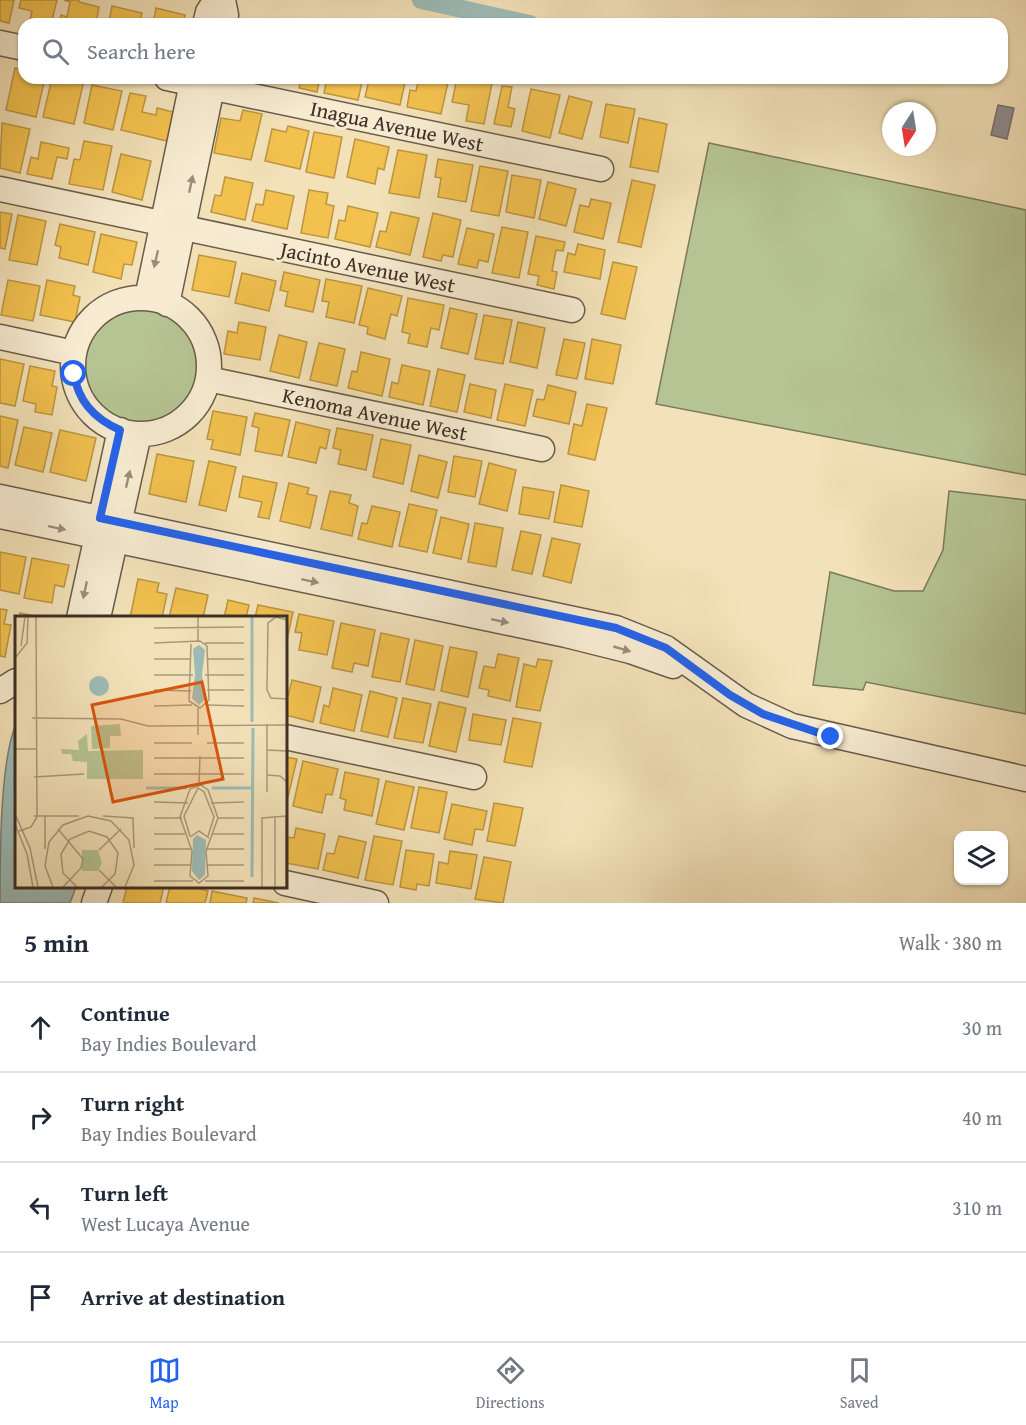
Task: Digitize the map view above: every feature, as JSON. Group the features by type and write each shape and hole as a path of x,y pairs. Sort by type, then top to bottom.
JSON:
{"street":[{"path":"206,18 216,0"},
{"path":"223,0 225,18"},
{"path":"0,43 18,47"},
{"path":"157,301 203,84"},
{"name":"Inagua Avenue West","path":"212,84 602,169"},
{"name":"Jacinto Avenue West","path":"0,189 572,310"},
{"path":"128,300 157,301 186,316 201,334 207,348 208,379 191,413 176,424 158,432 129,432 92,413 82,400 74,374 74,353 81,334 93,318 109,306 128,300"},
{"path":"0,337 74,353"},
{"name":"Kenoma Avenue West","path":"208,379 542,449"},
{"path":"80,616 107,529 129,432"},
{"path":"0,497 107,529 588,631 642,636 666,648 746,705 792,726 1026,779"},
{"path":"0,516 107,529"},
{"path":"98,616 107,529"},
{"path":"286,737 474,777"},
{"path":"286,883 376,903"},
{"path":"94,903 99,888"}],"green space":[{"path":"709,143 1026,210 1026,475 656,404"},
{"path":"143,308 154,309 176,318 192,334 201,356 201,378 192,400 176,416 154,425 143,426 132,425 110,416 94,400 85,378 84,367 85,356 94,334 110,318 132,309"},
{"path":"949,491 1026,500 1026,714 866,682 863,690 813,685 830,572 894,591 923,591 943,550"}],"water":[{"path":"15,727 15,888 76,888 70,903 0,903 4,785"}],"building: Homes":[{"path":"0,0 14,0 9,23 0,21"},
{"path":"21,0 57,0 52,18 30,18 32,11 19,8"},
{"path":"64,0 79,0 79,2 99,7 97,18 60,18 61,15 67,17 70,2"},
{"path":"112,6 142,13 141,18 110,18"},
{"path":"156,8 185,15 184,18 154,18"},
{"path":"15,68 18,69 18,84 44,84 36,117 6,110"},
{"path":"51,84 83,84 74,124 43,117"},
{"path":"300,84 319,84 317,92 299,88"},
{"path":"326,84 362,84 358,100 324,93"},
{"path":"368,84 405,84 400,105 365,97"},
{"path":"418,84 448,84 441,114 407,107 410,90 416,91"},
{"path":"456,84 492,84 484,124 466,121 469,105 452,102"},
{"path":"92,85 122,91 113,130 84,123"},
{"path":"502,86 512,87 508,107 515,109 511,127 494,124"},
{"path":"531,89 560,95 550,138 522,131"},
{"path":"130,93 146,96 142,112 156,115 157,108 173,112 167,141 121,130"},
{"path":"569,96 592,102 582,139 559,133"},
{"path":"606,104 635,109 628,143 600,137"},
{"path":"243,110 262,114 251,160 214,153 221,118 240,121"},
{"path":"639,118 667,124 658,172 630,167"},
{"path":"2,123 30,129 20,173 0,168"},
{"path":"288,126 309,131 300,169 265,161 272,129 286,132"},
{"path":"314,132 342,137 334,178 306,172"},
{"path":"355,139 389,147 384,170 378,168 375,184 347,177"},
{"path":"84,141 112,146 103,190 69,184 74,159 80,160"},
{"path":"41,142 69,148 67,159 57,157 52,179 27,174 31,157 38,159"},
{"path":"398,150 427,155 419,198 389,193"},
{"path":"121,154 151,161 142,200 112,192"},
{"path":"438,159 473,165 466,202 438,197 441,178 435,177"},
{"path":"480,166 508,171 499,216 471,211"},
{"path":"512,175 541,180 534,218 506,212"},
{"path":"225,177 253,183 245,220 211,212 215,195 221,196"},
{"path":"632,180 655,185 641,247 618,242"},
{"path":"548,182 576,189 566,226 539,219"},
{"path":"266,190 294,196 287,229 252,221 256,204 263,205"},
{"path":"309,190 328,193 326,204 334,206 328,238 301,233"},
{"path":"591,199 611,203 603,239 574,232 580,205 589,207"},
{"path":"348,206 378,213 370,247 335,239 339,220 345,221"},
{"path":"0,212 12,214 5,249 0,248"},
{"path":"391,212 419,218 410,255 376,247 380,231 386,232"},
{"path":"433,213 461,220 453,257 443,255 441,261 423,257"},
{"path":"18,215 46,221 37,265 9,260"},
{"path":"60,224 95,232 88,265 59,258 61,247 55,245"},
{"path":"502,227 528,232 519,278 492,273"},
{"path":"467,228 494,234 488,262 479,260 477,268 458,264"},
{"path":"101,234 137,242 132,265 124,264 121,279 93,272"},
{"path":"536,236 565,242 563,251 556,250 552,271 557,272 554,289 537,285 539,276 528,274"},
{"path":"578,244 605,250 600,279 564,272 568,253 575,255"},
{"path":"199,255 236,262 229,297 192,290"},
{"path":"613,262 637,267 625,319 601,314"},
{"path":"284,272 320,280 313,312 285,306 288,292 280,290"},
{"path":"242,273 276,281 269,311 235,303"},
{"path":"326,279 362,286 354,323 326,317 329,302 322,301"},
{"path":"8,280 40,286 33,321 1,315"},
{"path":"47,280 75,286 73,295 80,297 75,322 40,315"},
{"path":"368,288 402,296 397,316 391,314 385,339 367,334 368,327 359,325"},
{"path":"408,298 444,305 439,330 431,328 427,347 408,343 410,334 402,332"},
{"path":"450,308 477,314 468,354 441,348"},
{"path":"484,315 512,320 503,364 475,359"},
{"path":"239,322 266,327 260,360 224,354 228,331 237,333"},
{"path":"518,322 545,328 537,368 510,362"},
{"path":"279,335 307,342 299,378 270,371"},
{"path":"564,339 585,343 577,379 556,375"},
{"path":"592,339 621,345 613,384 585,379"},
{"path":"319,343 345,349 337,386 310,380"},
{"path":"361,352 390,359 382,396 348,388 352,371 357,372"},
{"path":"0,359 24,364 15,406 0,403"},
{"path":"402,365 430,371 423,405 389,397 392,382 398,384"},
{"path":"30,366 55,371 52,386 57,387 52,415 35,412 36,404 23,401"},
{"path":"438,369 465,375 457,412 430,406"},
{"path":"470,384 496,390 491,418 464,412"},
{"path":"505,384 533,390 525,426 497,420"},
{"path":"548,385 576,392 569,424 533,416 537,399 544,400"},
{"path":"587,404 607,408 595,460 568,454 574,424 582,426"},
{"path":"213,411 247,417 240,455 211,449 213,440 207,439"},
{"path":"255,413 290,420 282,456 255,451 259,428 252,426"},
{"path":"0,416 18,420 8,468 0,466"},
{"path":"296,422 330,430 326,449 320,447 316,463 288,457"},
{"path":"24,427 52,433 43,472 15,465"},
{"path":"337,428 373,435 366,470 338,464 341,450 333,448"},
{"path":"60,430 96,438 86,481 50,472"},
{"path":"381,439 411,445 403,484 373,477"},
{"path":"157,454 194,461 186,502 149,494"},
{"path":"419,455 447,462 438,498 411,491"},
{"path":"454,456 482,461 475,497 448,492"},
{"path":"209,461 236,467 226,511 199,505"},
{"path":"489,463 516,470 507,511 479,504"},
{"path":"243,476 277,483 269,519 258,517 262,502 239,497"},
{"path":"289,483 309,488 307,494 317,496 310,528 280,521"},
{"path":"561,485 589,491 582,527 554,522"},
{"path":"523,487 554,492 549,519 519,514"},
{"path":"330,491 351,495 349,503 358,506 352,536 321,529"},
{"path":"409,504 437,510 427,552 399,546"},
{"path":"372,506 400,512 392,547 358,539 362,523 367,524"},
{"path":"441,517 469,524 461,559 433,553"},
{"path":"475,523 503,528 496,567 468,562"},
{"path":"521,531 541,535 532,574 512,570"},
{"path":"552,538 580,544 571,583 543,576"},
{"path":"0,552 26,557 19,594 0,590"},
{"path":"32,558 69,565 64,587 55,585 52,603 24,598"},
{"path":"138,579 159,583 157,592 167,594 162,616 130,616"},
{"path":"176,588 208,595 203,616 169,616"},
{"path":"228,600 249,605 246,616 224,616"},
{"path":"258,605 293,612 286,644 286,616 255,616"},
{"path":"0,609 7,610 4,624 11,625 5,657 0,656"},
{"path":"20,613 36,616 19,616"},
{"path":"299,614 334,621 327,655 299,650 302,633 295,632"},
{"path":"341,623 375,630 368,666 354,663 352,672 332,668"},
{"path":"381,633 409,639 400,682 372,677"},
{"path":"415,640 443,646 434,690 406,684"},
{"path":"450,647 477,652 468,697 441,691"},
{"path":"498,654 519,658 510,701 488,696 489,690 479,688 484,666 495,668"},
{"path":"538,659 552,661 540,711 516,707 524,664 536,667"},
{"path":"292,680 321,687 313,722 286,715 286,696 288,696"},
{"path":"333,688 362,695 354,731 320,723 324,705 329,707"},
{"path":"370,691 397,698 388,737 361,731"},
{"path":"403,698 431,704 423,743 394,738"},
{"path":"439,702 466,708 456,752 429,746"},
{"path":"473,714 506,720 501,745 469,740"},
{"path":"513,718 541,723 532,767 504,762"},
{"path":"286,757 297,759 286,805"},
{"path":"303,761 338,769 332,795 326,794 322,813 293,806"},
{"path":"345,772 379,779 372,816 344,810 346,800 340,798"},
{"path":"386,781 414,787 404,830 376,824"},
{"path":"419,787 447,792 439,833 411,828"},
{"path":"494,803 523,808 515,846 487,841"},
{"path":"452,804 487,811 483,830 475,829 472,845 444,839"},
{"path":"296,828 325,834 318,869 286,863 287,837 294,838"},
{"path":"339,836 366,842 358,878 323,870 327,853 334,854"},
{"path":"374,836 402,841 393,885 365,880"},
{"path":"406,850 434,854 429,886 417,884 416,890 400,887"},
{"path":"450,851 477,855 471,889 436,883 439,862 448,864"},
{"path":"484,857 511,862 503,903 475,899"},
{"path":"127,888 164,888 160,903 123,903"},
{"path":"170,888 197,888 208,891 205,903 166,903"},
{"path":"212,891 247,898 246,903 210,903"},
{"path":"254,898 279,903 253,903"}],"building: Industry":[{"path":"998,105 1014,108 1007,139 991,135"}],"waterway":[{"path":"421,0 503,18"}],"route":[{"path":"74,374 75,385 82,400 92,413 105,423 120,430 100,518 570,616 616,628 642,636 666,648 730,695 763,714 792,726 831,737"}]}
